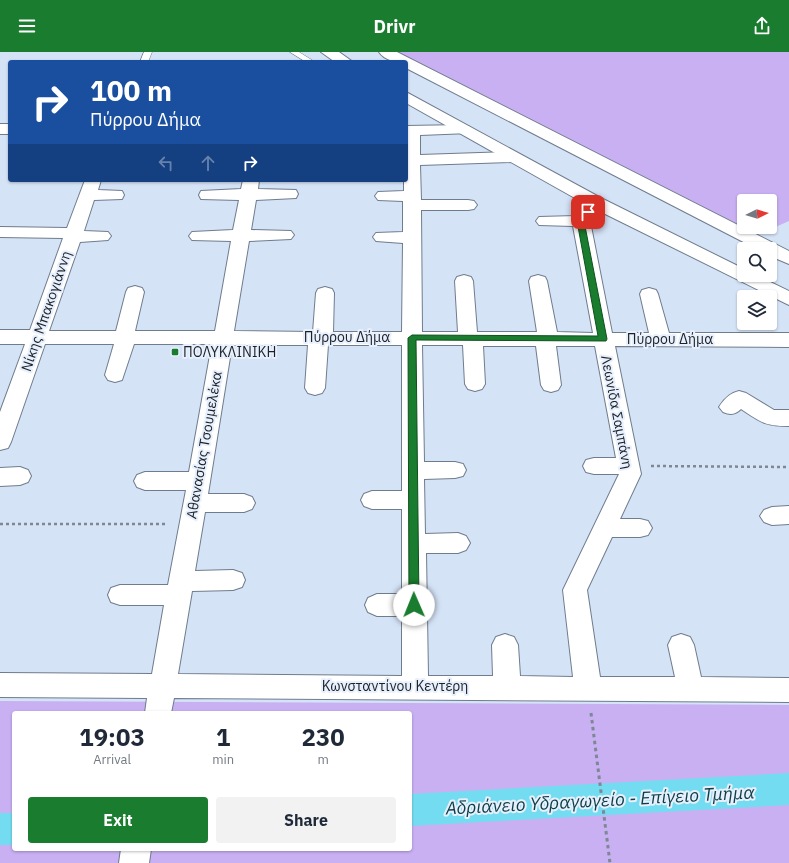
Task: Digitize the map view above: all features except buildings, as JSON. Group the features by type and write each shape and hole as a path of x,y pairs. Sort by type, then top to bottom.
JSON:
{"street":[{"path":"328,52 342,60"},
{"path":"386,52 402,60"},
{"path":"408,63 789,258"},
{"path":"408,97 594,202 789,298"},
{"path":"415,686 412,160 409,131 464,130"},
{"path":"412,160 512,157"},
{"path":"452,159 454,177"},
{"path":"207,194 249,187 290,194"},
{"name":"Αθανασίας Τσουμελέκα","path":"158,711 249,187"},
{"path":"90,188 116,195"},
{"name":"Νίκης Μπακογιάννη","path":"0,442 90,188"},
{"path":"384,196 468,205"},
{"path":"545,221 581,221 594,202"},
{"name":"Λεωνίδα Σαμπάνη","path":"581,221 630,474 575,590 588,688"},
{"path":"0,232 102,236"},
{"path":"198,236 285,235"},
{"path":"382,237 412,238"},
{"path":"464,281 476,384"},
{"path":"538,281 551,385"},
{"path":"115,375 135,292"},
{"path":"315,388 325,293"},
{"path":"649,294 661,340"},
{"name":"Πύρρου Δήμα","path":"0,337 321,337 789,340"},
{"path":"730,407 739,398 770,418 789,418"},
{"path":"594,466 629,466"},
{"path":"413,471 455,470"},
{"path":"145,481 198,481"},
{"path":"372,500 413,500"},
{"path":"192,514 244,503"},
{"path":"604,528 640,528"},
{"path":"414,544 458,543"},
{"path":"120,595 233,580"},
{"path":"377,605 414,605"},
{"path":"505,645 507,687"},
{"path":"681,645 691,689"},
{"name":"Κωνσταντίνου Κεντέρη","path":"0,685 415,686 789,690"},
{"path":"134,863 136,851"}],"lane":[{"path":"294,52 308,60"}],"path":[{"path":"629,466 789,467"},
{"path":"0,524 192,514"},
{"path":"588,688 610,863"}],"shaded area":[{"path":"386,52 789,52 789,221 777,226 777,194 737,194 737,231 408,63 408,60 402,60"},
{"path":"743,234 760,234 751,238"},
{"path":"0,701 789,705 789,863 0,863"}],"waterway":[{"name":"Αδριάνειο Υδραγωγείο - Επίγειο Τμήμα","path":"412,810 789,789"},
{"name":"Αδριάνειο Υδραγωγείο - Επίγειο Τμήμα","path":"0,829 12,829"}],"place":[{"name":"ΠΟΛΥΚΛΙΝΙΚΗ","path":"175,352"}],"route":[{"path":"414,605 412,338 603,339 581,221 588,212"}]}
